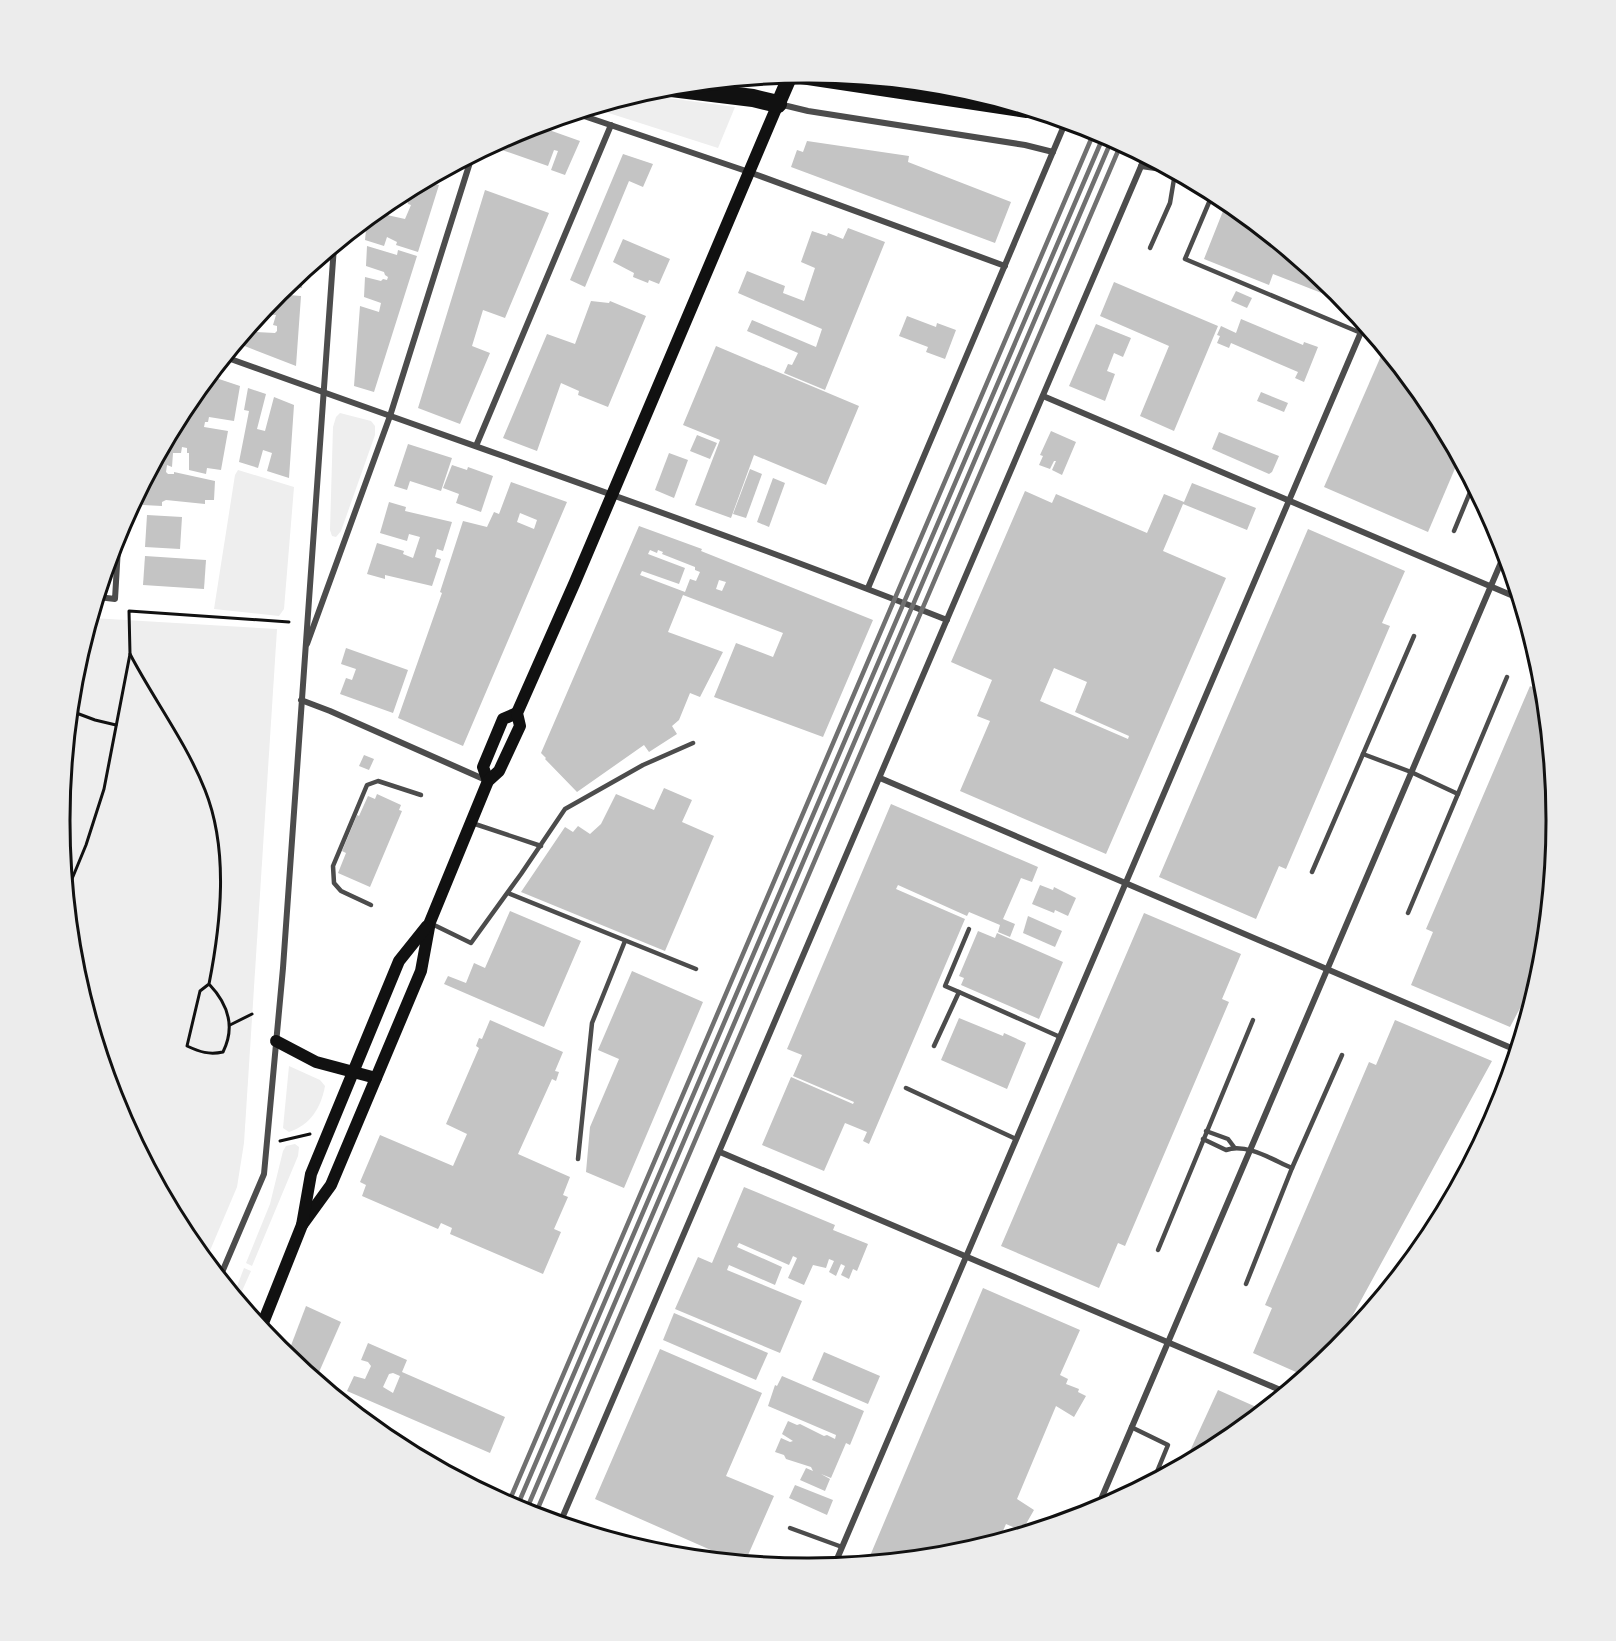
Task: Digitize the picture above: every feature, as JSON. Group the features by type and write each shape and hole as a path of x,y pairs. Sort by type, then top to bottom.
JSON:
{"highway":[{"path":"880,87 961,99"},
{"path":"698,91 778,104"}],"main road":[{"path":"302,1225 331,1185 421,971 430,922 488,781 500,771 520,726 517,713 788,84"},
{"path":"488,781 483,767 503,719 517,713"},
{"path":"265,1318 302,1225 311,1174 399,961 430,922"},
{"path":"276,1041 316,1062 376,1078"}],"street":[{"path":"778,104 808,111 1031,146 1053,152"},
{"path":"587,117 749,172 1005,266"},
{"path":"476,446 611,125"},
{"path":"868,588 1063,129"},
{"path":"304,651 390,416 469,166"},
{"path":"563,1516 1142,166 1149,167"},
{"path":"223,1269 264,1174 325,393 333,256"},
{"path":"838,1557 1361,333"},
{"path":"233,360 612,494 868,588 947,620"},
{"path":"1043,396 1509,594"},
{"path":"106,597 115,598 117,565"},
{"path":"1102,1497 1499,565"},
{"path":"301,700 488,781"},
{"path":"880,778 1509,1047"},
{"path":"720,1152 1278,1389"}],"lane":[{"path":"1150,248 1170,203 1174,180"},
{"path":"1209,202 1185,259 1361,333"},
{"path":"1454,531 1469,494"},
{"path":"1312,872 1414,636"},
{"path":"1408,913 1507,677"},
{"path":"430,922 471,943 565,810 643,765 693,742"},
{"path":"1363,754 1411,772 1458,794"},
{"path":"371,904 340,891 334,883 333,866 367,785 378,781 422,795"},
{"path":"472,823 541,846"},
{"path":"508,893 696,969"},
{"path":"969,929 945,986 1060,1037"},
{"path":"578,1159 592,1023 625,941"},
{"path":"934,1046 959,992"},
{"path":"1158,1250 1253,1020"},
{"path":"1246,1284 1292,1168 1342,1055"},
{"path":"906,1088 1016,1139"},
{"path":"1206,1131 1228,1139 1234,1147"},
{"path":"1203,1139 1226,1150 1234,1147 1250,1150 1292,1168"},
{"path":"1131,1427 1168,1446 1158,1469"},
{"path":"790,1528 842,1547"}],"path":[{"path":"73,877 104,789 130,654 129,611 289,622"},
{"path":"130,654 195,769 206,792 213,823 221,896 216,947 208,984 200,991 187,1046 213,1054 223,1052 228,1041 230,1025 228,1012 220,996 208,984"},
{"path":"79,714 117,725"},
{"path":"230,1025 252,1014"},
{"path":"280,1141 310,1134"}],"shaded area":[{"path":"663,97 735,107 718,148 605,112"},
{"path":"340,413 371,421 375,426 375,435 341,531 336,537 332,536 330,530 333,427"},
{"path":"238,470 294,487 284,609 279,616 214,609 235,475"},
{"path":"99,618 277,629 244,1143 237,1187 210,1251 169,1189 147,1147 110,1058 96,1011 77,917 70,820 77,724 85,677"},
{"path":"289,1066 320,1080 325,1086 321,1101 313,1115 303,1125 289,1132 283,1128"},
{"path":"295,1144 299,1147 298,1156 252,1266 246,1263 270,1204 283,1151 286,1146"},
{"path":"244,1268 251,1271 242,1292 237,1286"}],"building":[{"path":"549,130 580,141 565,175 551,170 558,151 554,150 548,166 502,150"},
{"path":"807,141 909,156 908,162 1011,202 995,243 791,167 797,150 803,152"},
{"path":"623,154 653,164 643,187 629,181 585,287 570,280"},
{"path":"435,184 439,185 418,252 396,245 397,242 387,237 384,246 365,240 366,230 387,215 405,219 411,205 407,201"},
{"path":"485,190 549,213 505,318 483,310 472,346 490,353 460,424 418,408"},
{"path":"1223,211 1257,235 1323,294 1273,274 1269,285 1204,259"},
{"path":"848,228 885,242 825,390 784,373 788,364 792,365 798,353 747,331 752,320 816,347 822,329 738,293 747,271 785,286 783,293 804,301 815,268 801,262 812,231 827,236 828,233 843,239"},
{"path":"623,239 670,259 659,284 649,280 648,283 633,277 634,273 613,262"},
{"path":"367,246 397,255 398,250 417,256 374,392 354,386 360,306 379,312 381,303 364,297 365,277 381,281 387,280 388,277 384,272 366,266"},
{"path":"1114,282 1218,326 1174,431 1140,416 1169,346 1100,316"},
{"path":"1236,291 1252,298 1247,308 1231,301"},
{"path":"291,295 301,296 296,366 244,346 256,332 275,333 277,326 273,325 276,315 272,315"},
{"path":"591,301 609,303 610,301 646,316 608,407 578,395 579,391 561,383 537,451 503,438 547,334 575,344"},
{"path":"907,316 936,327 937,323 956,330 945,359 926,352 928,347 899,336"},
{"path":"1241,319 1303,345 1304,342 1318,347 1304,382 1295,378 1298,372 1231,343 1229,348 1217,343 1220,336 1217,335 1221,326 1236,333"},
{"path":"1096,324 1131,338 1123,357 1114,353 1107,371 1115,374 1105,401 1069,386"},
{"path":"716,346 859,406 826,485 754,455 731,518 695,505 720,440 683,425"},
{"path":"1381,357 1421,411 1455,468 1428,532 1324,487"},
{"path":"218,379 240,386 234,421 209,417 208,422 205,422 204,427 228,431 221,470 207,468 206,474 189,470 189,453 187,453 187,448 182,447 181,453 173,453 172,467 167,465 168,474 174,474 174,472 215,481 214,500 205,500 205,504 166,500 162,502 162,506 143,505 169,452"},
{"path":"248,388 266,394 257,429 265,431 274,397 294,405 289,478 267,471 272,453 263,450 258,468 239,462 249,411 244,410"},
{"path":"1261,392 1288,403 1284,412 1257,401"},
{"path":"1051,431 1076,442 1062,475 1052,470 1056,461 1050,469 1039,465 1043,456 1040,455"},
{"path":"1219,432 1279,456 1272,472 1269,474 1212,449"},
{"path":"697,435 717,443 710,459 690,451"},
{"path":"408,444 452,458 441,491 410,481 407,490 394,486"},
{"path":"669,453 688,460 674,498 655,490"},
{"path":"452,465 467,470 468,467 493,476 481,512 456,503 459,494 443,488"},
{"path":"750,469 762,474 746,518 733,514"},
{"path":"773,478 785,483 769,527 757,522"},
{"path":"511,482 567,502 463,746 398,718 442,593 440,592 463,521 487,527 494,512 499,514","holes":["520,513 537,520 534,529 517,522"]},
{"path":"1192,483 1256,508 1247,530 1183,504 1163,551 1226,578 1106,854 960,791 990,721 977,716 992,680 951,662 1025,491 1052,503 1056,494 1147,533 1164,494 1184,502","holes":["1054,668 1087,682 1075,712 1129,736 1128,739 1040,701"]},
{"path":"389,502 406,507 405,511 452,522 443,551 437,549 435,557 441,559 432,586 385,575 385,579 367,574 377,543 404,551 403,554 413,558 420,537 409,534 407,541 380,533"},
{"path":"147,515 182,517 180,549 145,547"},
{"path":"639,526 702,549 701,551 873,620 823,737 714,697 736,643 773,657 783,633 683,595 668,632 723,652 700,697 690,693 679,720 672,726 677,734 649,752 644,745 577,792 541,753","holes":["650,550 657,553 658,550 663,552 662,554 695,567 695,570 700,572 696,581 690,579 685,592 640,575 642,571 679,584 685,568 648,554","719,580 726,582 722,591 716,589"]},
{"path":"1308,529 1405,571 1382,623 1390,626 1286,869 1279,866 1256,919 1159,877"},
{"path":"145,556 206,560 204,589 143,585"},
{"path":"346,648 408,670 393,713 340,694 346,678 352,680 356,669 341,664"},
{"path":"1530,686 1533,687 1539,724 1544,772 1546,820 1544,869 1531,964 1521,1006 1510,1027 1411,985 1433,932 1426,929"},
{"path":"364,755 374,759 369,770 359,766"},
{"path":"664,788 692,800 682,822 714,836 665,951 521,892 565,827 573,832 578,826 590,834 601,824 616,794 654,810"},
{"path":"377,794 401,805 399,810 402,811 370,887 338,873 346,853 342,851 357,815 359,816 368,796 375,799"},
{"path":"891,804 1038,867 1032,882 1021,878 1003,919 1015,924 1010,937 998,932 1000,925 969,912 967,916 898,885 896,889 965,919 869,1144 863,1141 867,1132 845,1123 824,1171 762,1145 791,1077 853,1104 854,1102 793,1076 802,1055 787,1049"},
{"path":"1040,885 1053,890 1054,887 1076,898 1068,916 1032,904"},
{"path":"510,911 581,941 544,1027 444,984 448,976 466,983 474,963 485,968"},
{"path":"1144,913 1241,954 1222,999 1229,1002 1125,1246 1118,1243 1099,1288 1001,1246"},
{"path":"1028,916 1062,931 1055,947 1023,933"},
{"path":"978,931 995,938 997,933 1063,962 1039,1019 961,985 964,978 959,976"},
{"path":"632,971 703,1002 624,1188 586,1172 590,1127 619,1059 598,1050"},
{"path":"959,1018 1026,1043 1007,1089 941,1060"},
{"path":"490,1020 563,1052 555,1071 559,1072 556,1081 552,1079 518,1154 570,1177 563,1195 568,1197 554,1229 561,1232 543,1274 450,1234 452,1228 441,1223 438,1229 362,1196 366,1185 360,1182 380,1135 453,1166 467,1134 446,1124 479,1048 476,1046 479,1038 482,1039"},
{"path":"1395,1020 1492,1061 1351,1319 1297,1372 1253,1353 1272,1308 1265,1305 1369,1062 1376,1065"},
{"path":"744,1187 835,1225 833,1230 868,1244 857,1271 853,1269 849,1279 841,1275 845,1266 841,1264 836,1276 829,1272 834,1261 829,1259 826,1268 813,1265 804,1285 788,1278 797,1258 793,1256 789,1265 739,1243 737,1247 782,1267 775,1285 729,1265 727,1270 802,1301 780,1353 675,1309 698,1257 712,1263"},
{"path":"983,1288 1080,1330 1060,1375 1068,1379 1066,1384 1079,1389 1078,1392 1086,1396 1074,1417 1056,1406 1017,1499 1034,1510 1025,1525 1015,1528 1006,1524 1003,1532 952,1544 870,1555"},
{"path":"306,1306 341,1322 319,1372 291,1346"},
{"path":"674,1313 768,1353 756,1380 663,1340"},
{"path":"368,1343 407,1360 402,1372 505,1417 490,1453 347,1391 354,1376 365,1379 371,1366 368,1362 361,1360","holes":["389,1374 400,1376 393,1393 383,1387"]},
{"path":"660,1349 762,1393 726,1476 774,1496 748,1555 716,1552 595,1499"},
{"path":"824,1352 880,1376 868,1404 812,1380"},
{"path":"782,1376 864,1411 850,1445 846,1443 831,1478 821,1474 830,1479 825,1491 800,1480 806,1468 813,1471 811,1467 786,1459 784,1455 775,1452 781,1438 793,1441 782,1434 788,1421 800,1424 824,1436 835,1439 836,1435 768,1406 775,1385 777,1386"},
{"path":"1218,1390 1256,1407 1218,1434 1190,1451"},
{"path":"795,1485 833,1500 827,1515 789,1498"}],"railway":[{"path":"512,1495 1091,139"},
{"path":"520,1499 1100,144"},
{"path":"529,1503 1108,147"},
{"path":"539,1507 1118,152"}]}
